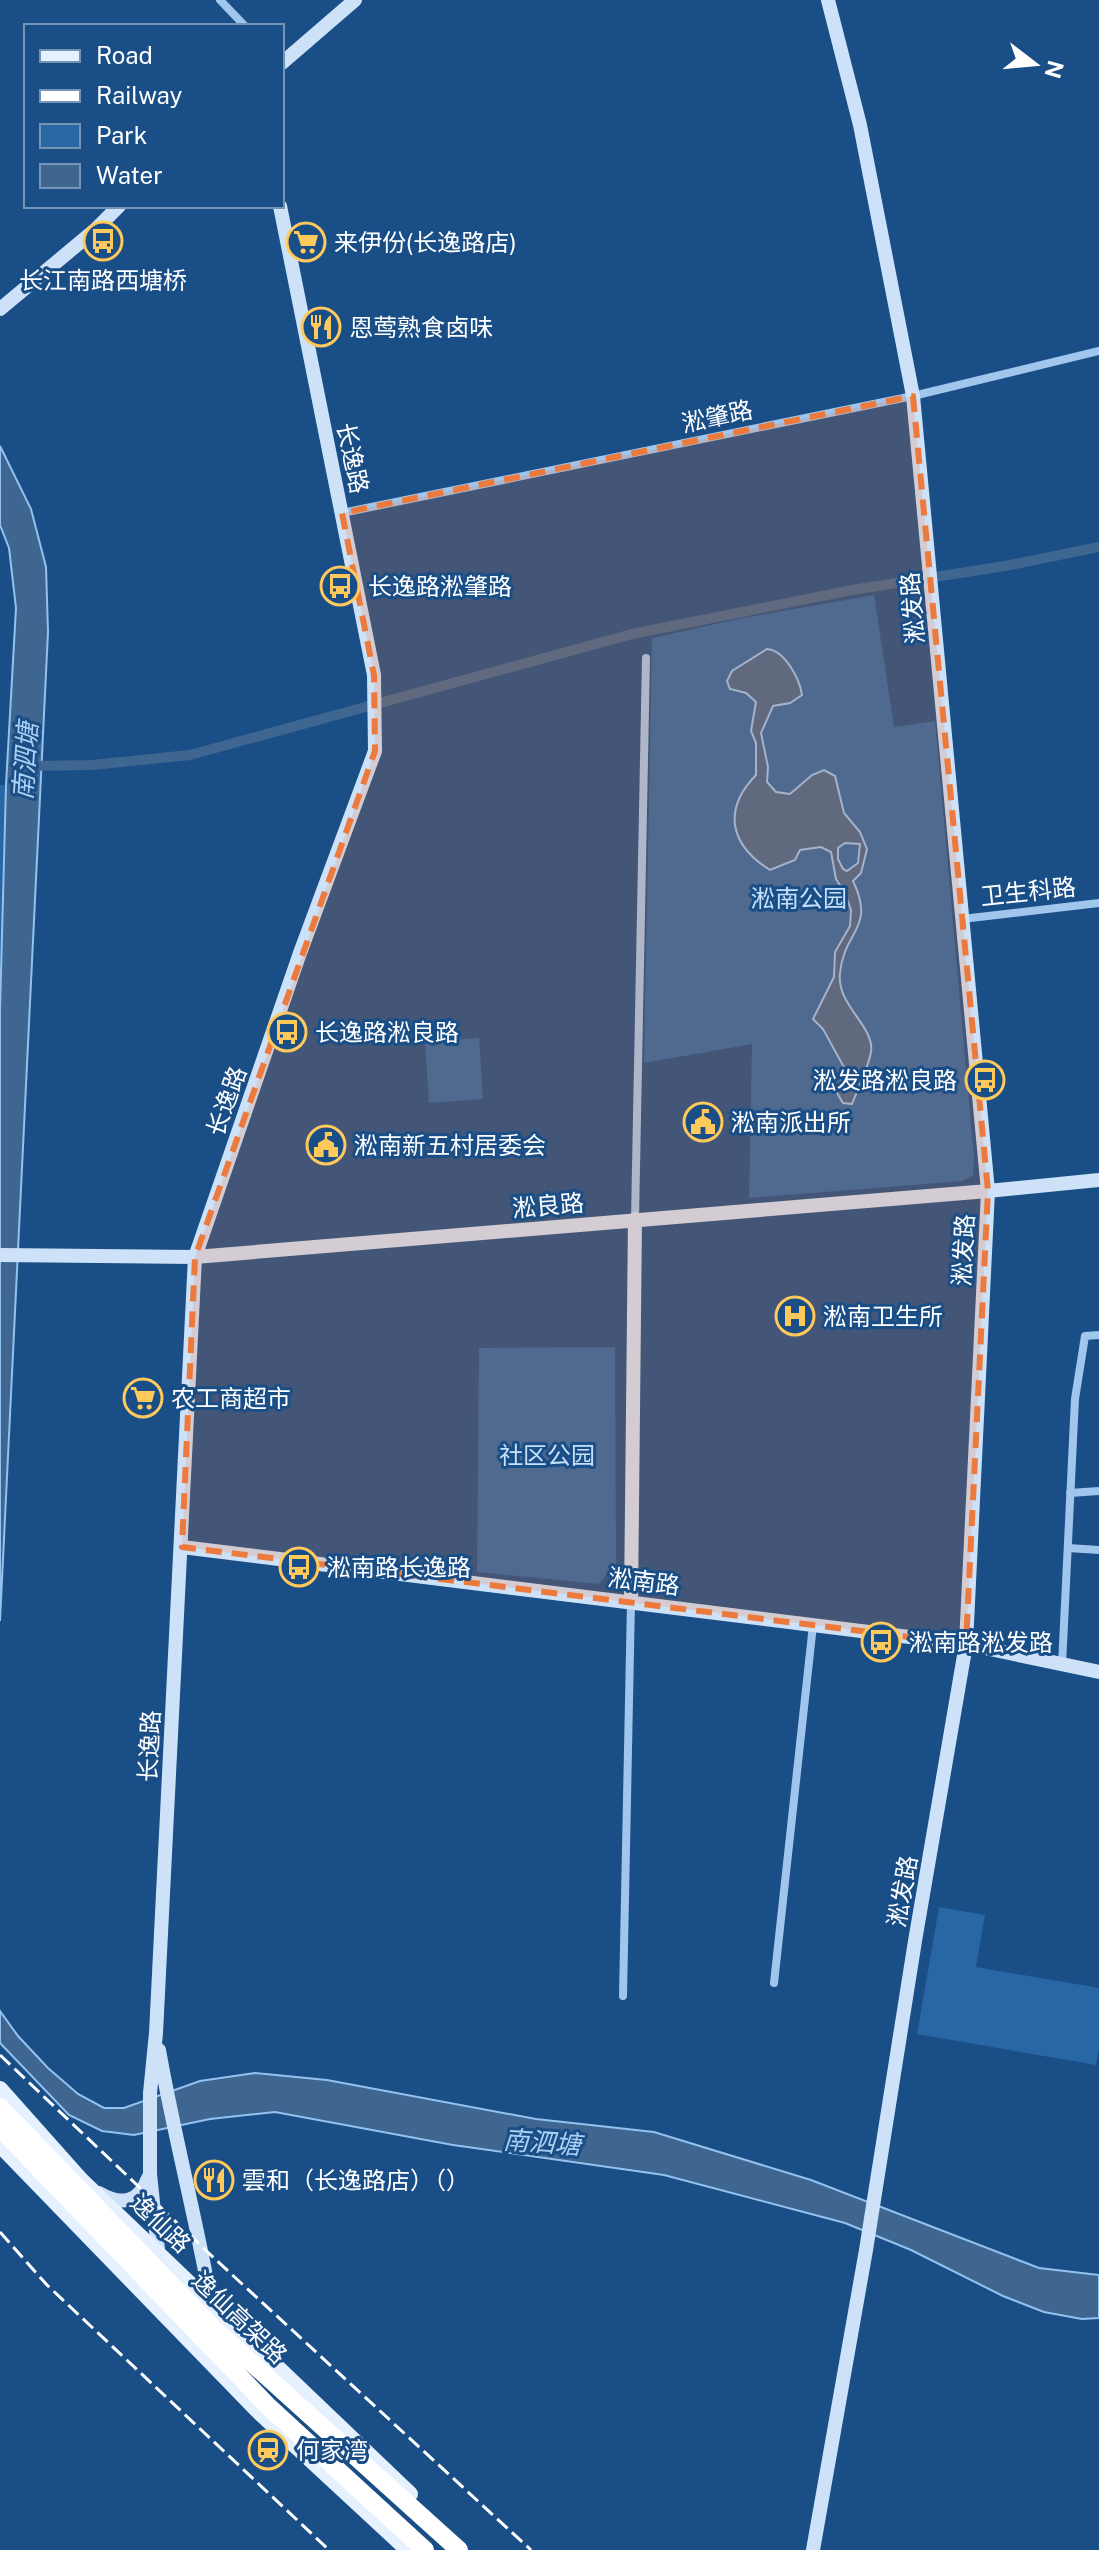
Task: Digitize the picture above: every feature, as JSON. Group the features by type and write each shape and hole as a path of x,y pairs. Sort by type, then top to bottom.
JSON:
{"highway":[{"name":"逸仙高架路","path":"0,2107 213,2328 459,2550"},
{"name":"逸仙高架路","path":"0,2128 269,2407 425,2550"}],"main road":[{"name":"逸仙路","path":"0,2089 88,2186 469,2550"},
{"path":"0,2145 257,2410 408,2550"}],"street":[{"path":"220,0 243,24"},
{"path":"284,61 355,0"},
{"name":"淞发路","path":"813,2550 876,2193 966,1644 988,1191 913,396 860,125 828,0"},
{"path":"0,309 117,208"},
{"name":"长逸路","path":"157,2307 159,2255 150,2174 150,2093 156,2033 195,1257 300,953 375,751 374,689 280,208"},
{"name":"淞肇路","path":"342,513 913,396 1099,351"},
{"path":"623,1996 646,658"},
{"name":"卫生科路","path":"962,919 1099,903"},
{"name":"淞良路","path":"0,1255 195,1257 1099,1180"},
{"path":"1062,1666 1075,1399 1085,1336 1099,1335"},
{"path":"1070,1493 1099,1491"},
{"name":"淞南路","path":"182,1547 966,1644 1099,1672"},
{"path":"1068,1548 1099,1550"},
{"path":"774,1983 813,1625"},
{"name":"长逸路","path":"156,2033 174,2133 196,2223 220,2372"},
{"path":"88,2186 117,2202 136,2197 143,2191 150,2174"}],"highlighted area":[{"path":"913,396 988,1191 966,1644 182,1547 195,1257 375,751 374,675 342,513"}],"green space":[{"name":"淞南公园","path":"874,595 894,727 935,721 974,1158 973,1175 963,1181 749,1198 752,1044 644,1063 652,638"},
{"path":"0,785 6,785 0,1010"},
{"path":"479,1038 483,1099 429,1103 425,1042"},
{"name":"社区公园","path":"615,1347 616,1563 599,1584 477,1572 479,1348"},
{"path":"939,1907 985,1915 976,1967 1099,1988 1096,2065 917,2034"}],"water":[{"name":"南泗塘","path":"0,446 31,509 46,567 48,632 0,1621 0,1010 6,785 16,608 9,548 0,525"},
{"path":"767,649 780,654 785,660 795,674 802,695 790,703 773,706 761,733 768,767 767,782 776,792 790,794 812,775 824,770 835,776 844,813 860,832 867,849 861,873 853,881 859,897 860,920 847,947 840,973 844,995 871,1042 868,1065 852,1104 843,1103 837,1093 845,1069 823,1029 813,1019 834,977 835,952 850,926 851,910 836,879 831,852 821,847 800,850 795,860 770,870 746,850 739,838 735,826 738,801 756,775 756,743 751,731 756,702 746,693 730,689 727,681 732,671","holes":["845,843 860,844 858,863 847,871 843,869 838,859 838,848"]},
{"name":"南泗塘","path":"0,2011 48,2068 78,2094 104,2108 124,2108 200,2081 255,2073 327,2080 536,2119 654,2132 811,2180 1039,2268 1099,2275 1099,2318 1082,2319 1044,2312 845,2223 664,2175 453,2145 275,2112 210,2119 134,2135 102,2131 69,2115 0,2043"}],"waterway":[{"name":"南泗塘","path":"31,766 92,765 190,755 632,634 852,590 1005,566 1099,547"}],"railway":[{"path":"0,2055 215,2259 531,2550"},
{"path":"0,2232 47,2285 329,2550"}],"place":[{"name":"长江南路西塘桥","path":"103,241"},
{"name":"来伊份(长逸路店)","path":"306,242"},
{"name":"恩莺熟食卤味","path":"321,327"},
{"name":"长逸路淞肇路","path":"340,586"},
{"name":"长逸路淞良路","path":"287,1032"},
{"name":"淞发路淞良路","path":"985,1080"},
{"name":"淞南派出所","path":"703,1122"},
{"name":"淞南新五村居委会","path":"326,1145"},
{"name":"淞南卫生所","path":"795,1316"},
{"name":"农工商超市","path":"143,1398"},
{"name":"淞南路长逸路","path":"299,1567"},
{"name":"淞南路淞发路","path":"881,1642"},
{"name":"雲和（长逸路店）（）","path":"214,2180"},
{"name":"何家湾","path":"268,2450"}]}
